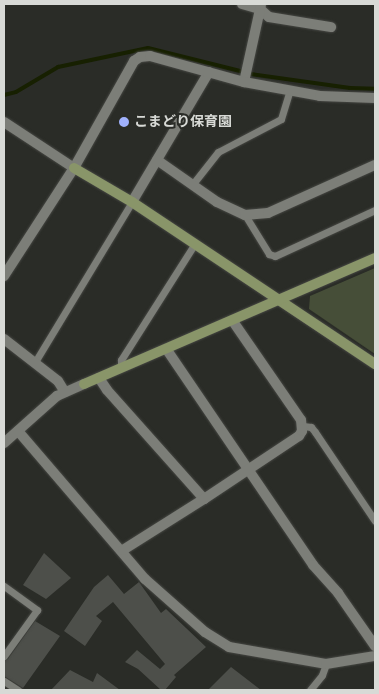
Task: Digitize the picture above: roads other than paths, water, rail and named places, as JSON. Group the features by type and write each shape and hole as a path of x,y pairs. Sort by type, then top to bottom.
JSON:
{"street":[{"path":"242,4 261,7 269,17 331,28"},
{"path":"244,82 261,7"},
{"path":"4,276 74,168 134,62 140,57 150,56 244,82 320,96 375,98"},
{"path":"132,202 209,72"},
{"path":"4,122 74,168 132,202 375,364"},
{"path":"157,160 217,202 245,215 268,213 375,165"},
{"path":"4,441 65,392 167,350 375,258"},
{"path":"123,550 299,436 303,426 232,320"},
{"path":"4,339 35,362 58,382 65,392"},
{"path":"167,350 317,570 338,592 375,646"},
{"path":"99,378 107,390 204,499"},
{"path":"18,431 123,550 145,579 205,632 229,647 247,652 326,664 375,656"}],"lane":[{"path":"192,185 218,152 280,118 290,90"},
{"path":"35,362 132,202"},
{"path":"245,215 268,254 274,256 375,210"},
{"path":"121,368 121,360 194,245"},
{"path":"303,426 311,428 315,432 375,521"},
{"path":"4,586 37,610 4,656"},
{"path":"310,690 322,675 326,664"},
{"path":"4,681 18,690"}],"waterway":[{"path":"4,95 16,92 58,67 148,48 240,71"},
{"path":"251,74 350,88 375,89"}],"place":[{"name":"こまどり保育園","path":"124,122"}]}
